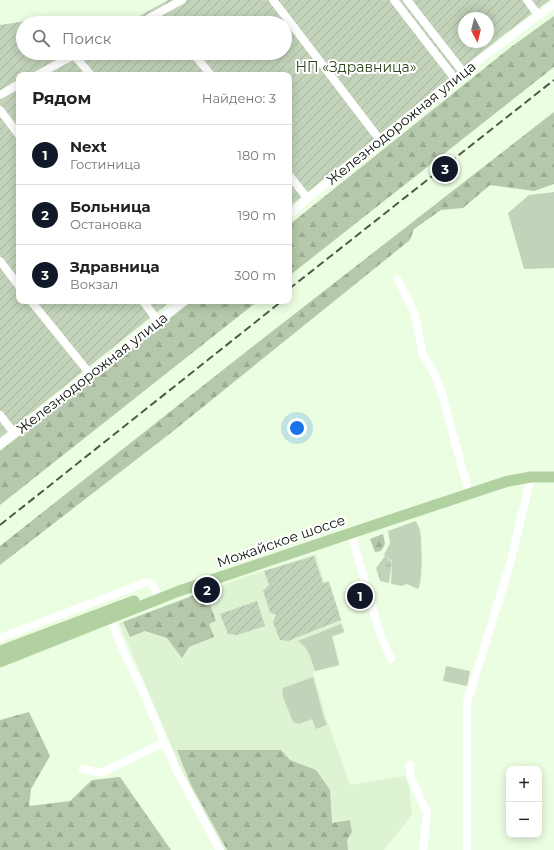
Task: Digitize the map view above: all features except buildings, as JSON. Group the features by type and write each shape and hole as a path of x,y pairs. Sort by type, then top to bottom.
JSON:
{"main road":[{"name":"Можайское шоссе","path":"0,651 156,592 467,486 513,473 530,470 554,470"},
{"name":"Можайское шоссе","path":"0,662 179,591 502,482 531,477 554,477"}],"street":[{"path":"153,16 182,0"},
{"path":"273,0 285,16"},
{"path":"394,0 454,79"},
{"path":"407,0 463,72"},
{"path":"527,0 538,15"},
{"name":"Железнодорожная улица","path":"292,213 331,179 454,79 554,4"},
{"path":"292,25 380,140"},
{"path":"42,72 64,60"},
{"path":"80,60 89,72"},
{"path":"199,60 209,72"},
{"path":"0,95 16,86"},
{"path":"0,110 16,132"},
{"path":"292,179 308,200"},
{"path":"0,261 16,282"},
{"path":"398,280 414,311 423,355 441,390 467,486"},
{"path":"33,304 90,374"},
{"path":"145,304 158,321"},
{"name":"Железнодорожная улица","path":"0,444 180,304"},
{"path":"0,415 14,433"},
{"path":"467,850 467,702 510,564 531,477"},
{"path":"351,533 380,634 388,656 391,659"},
{"path":"0,638 147,582 153,585 156,592"},
{"path":"110,618 176,769 220,850"},
{"path":"83,769 102,773 165,742"},
{"path":"410,765 410,775 427,813 423,850"}],"shaded area":[{"path":"316,554 324,581 329,580 345,633 333,637 340,665 313,672 327,720 350,785 405,776 409,786 412,815 384,850 224,850 188,785 119,623 251,575"}],"green space":[{"name":"НП «Здравница»","path":"168,0 550,0 494,43 494,12 458,12 458,48 487,48 292,205 292,72 16,72 16,304 167,304 0,438 0,25 16,23 16,60 292,60 292,16 139,16"},
{"path":"554,16 554,67 292,274 292,223 511,47"},
{"path":"554,112 554,184 534,191 490,185 463,208 441,210 414,229 410,240 172,432 0,565 0,546 252,347"},
{"path":"554,192 554,268 524,269 508,213 529,195"},
{"path":"188,304 254,304 0,505 0,451"},
{"path":"416,521 421,535 422,551 421,578 418,589 407,584 402,586 391,584 392,561 384,555 390,543 388,531"},
{"path":"383,534 385,544 381,551 375,552 370,539"},
{"path":"314,556 323,583 329,582 341,620 288,641 280,640 273,622 276,614 270,612 263,591 269,585 264,571"},
{"path":"385,556 392,562 389,583 380,581 376,568"},
{"path":"205,591 216,621 209,624 214,637 189,647 182,658 167,638 145,631 130,637 123,622"},
{"path":"257,601 265,626 237,635 228,634 220,614"},
{"path":"341,624 344,632 332,636 339,665 315,671 307,650 298,641"},
{"path":"446,666 470,671 467,686 443,681"},
{"path":"313,677 327,725 316,729 312,719 299,724 293,722 282,694 283,688"},
{"path":"29,712 50,756 31,789 29,806 70,801 92,780 120,777 171,850 0,850 0,720"},
{"path":"177,750 281,750 290,760 316,770 330,790 332,823 350,820 352,832 347,840 348,850 227,850 191,785"}],"railway":[{"path":"292,287 554,80"},
{"path":"0,525 278,304"}],"place":[{"name":"Здравница","path":"445,169"},
{"name":"Больница","path":"207,590"},
{"name":"Next","path":"360,596"}]}
